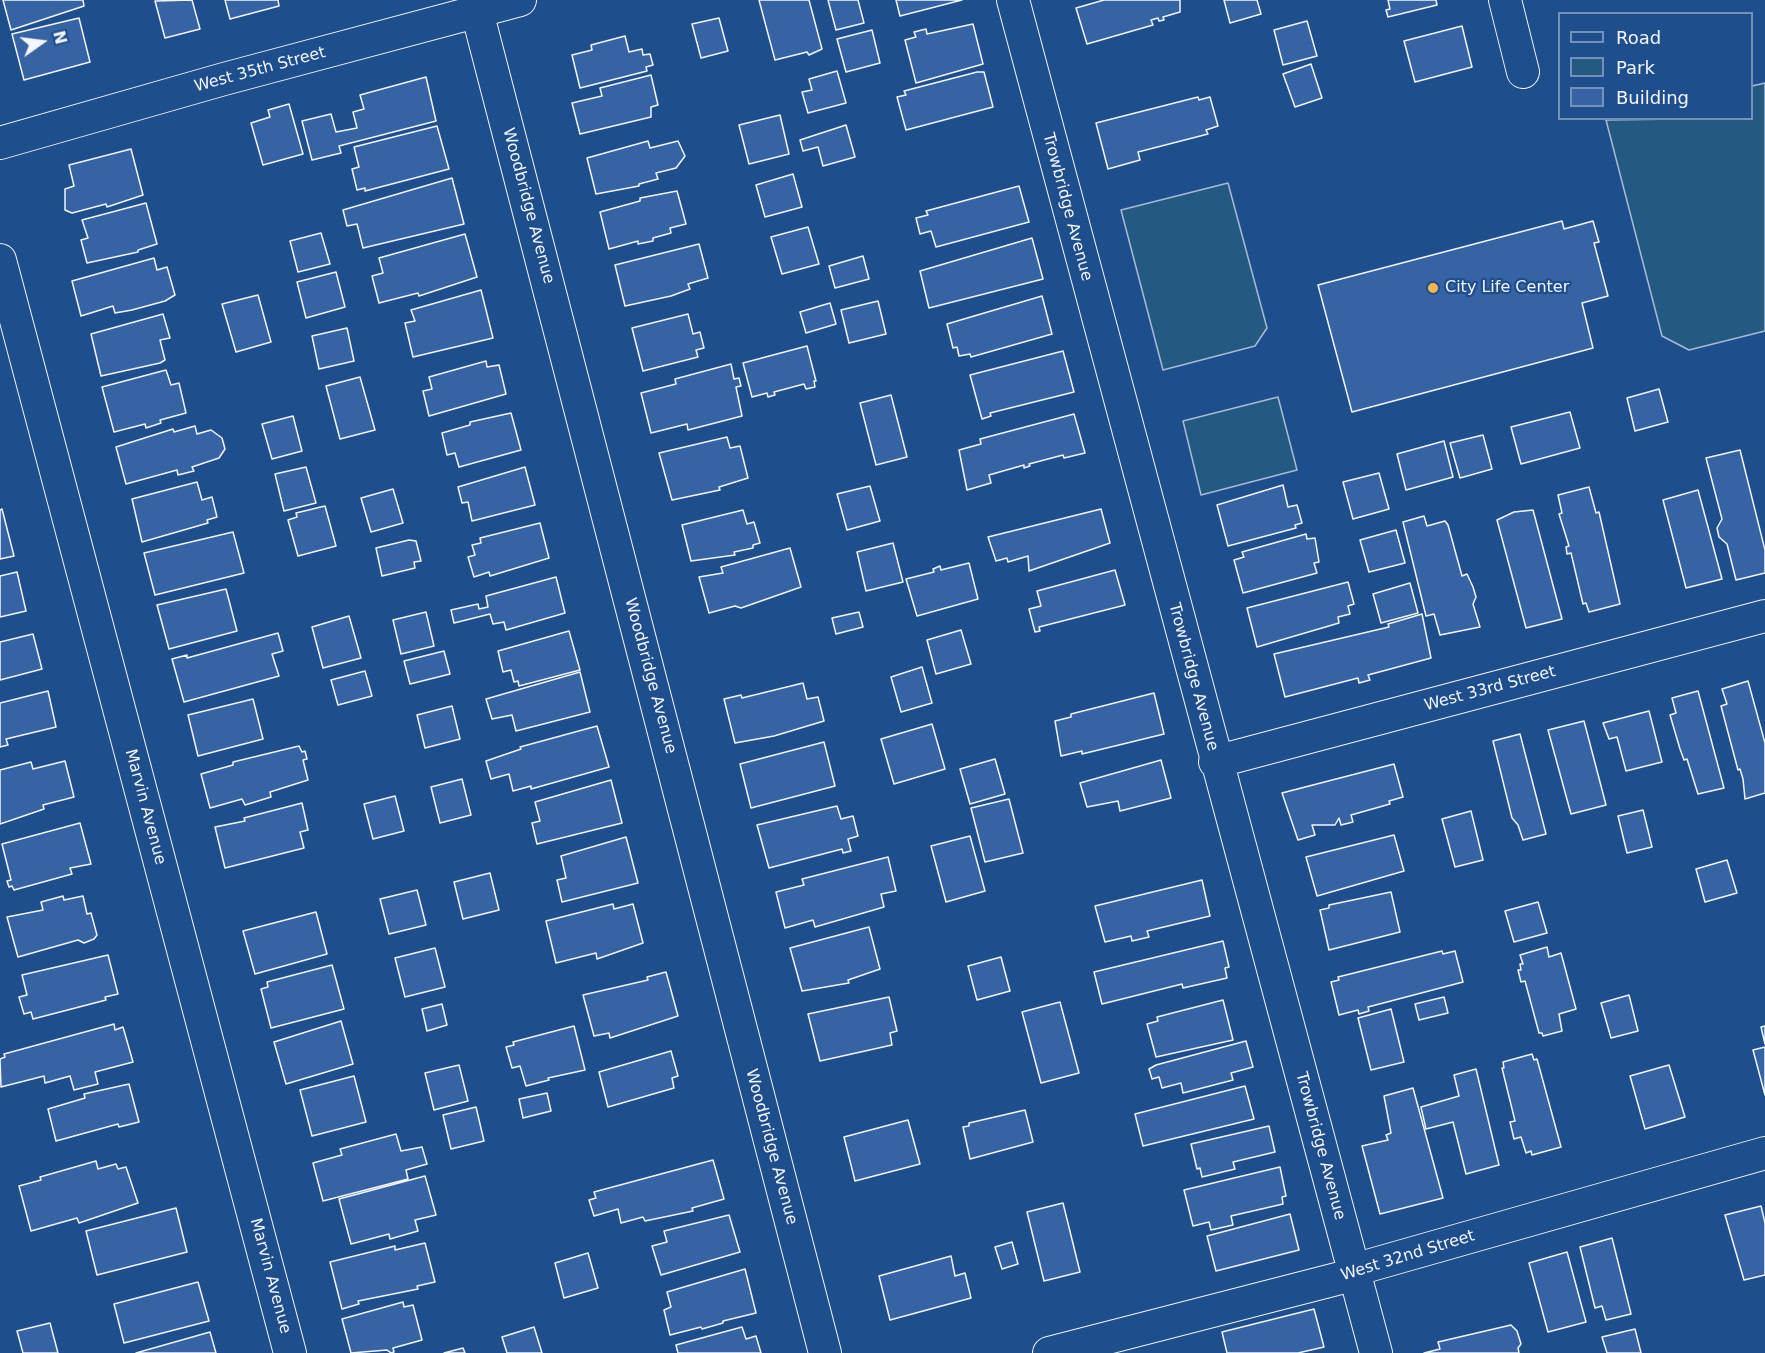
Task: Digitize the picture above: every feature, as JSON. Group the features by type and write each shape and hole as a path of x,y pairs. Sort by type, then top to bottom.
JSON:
{"street":[{"name":"West 35th Street","path":"0,143 476,6 520,0"},
{"name":"Trowbridge Avenue","path":"1012,0 1215,762 1376,1353"},
{"path":"1504,0 1523,72"},
{"name":"Woodbridge Avenue","path":"476,6 825,1353"},
{"name":"Marvin Avenue","path":"0,260 290,1353"},
{"name":"West 33rd Street","path":"1215,762 1765,616"},
{"name":"West 32nd Street","path":"1049,1353 1356,1274 1364,1267 1765,1153"}],"green space":[{"path":"1765,83 1765,331 1689,350 1662,336 1606,120 1753,120 1753,86"},
{"path":"1228,183 1267,328 1255,346 1163,370 1121,210"},
{"path":"1278,397 1297,470 1201,495 1183,421"}],"building":[{"path":"3,0 83,0 84,6 11,30"},
{"path":"192,0 200,29 165,38 155,1"},
{"path":"225,0 278,0 279,6 230,19"},
{"path":"759,0 809,0 822,49 809,55 807,52 775,60"},
{"path":"828,0 858,0 864,23 836,30"},
{"path":"896,0 962,0 900,16"},
{"path":"1104,0 1180,0 1180,12 1163,17 1164,20 1159,21 1158,18 1151,20 1153,25 1087,44 1076,8"},
{"path":"1224,0 1257,0 1261,14 1230,23"},
{"path":"1388,0 1436,0 1437,5 1388,17 1386,10 1390,9"},
{"path":"79,18 90,62 24,80 12,34"},
{"path":"719,18 728,51 701,58 692,24"},
{"path":"1307,21 1317,56 1283,65 1274,30"},
{"path":"973,24 983,64 916,83 905,40 916,37 914,32 926,29 927,34"},
{"path":"1462,26 1472,67 1415,82 1404,41"},
{"path":"872,30 880,63 846,72 837,39"},
{"path":"625,36 629,52 642,49 643,55 650,54 653,65 646,67 647,71 580,88 572,55 592,50 591,45"},
{"path":"1311,64 1322,98 1295,107 1283,74"},
{"path":"837,71 846,103 808,113 802,92 812,90 809,79"},
{"path":"984,72 993,107 906,130 897,97 906,95 904,91"},
{"path":"651,75 658,105 651,107 651,117 580,134 572,103 602,96 600,88"},
{"path":"426,77 436,121 339,146 341,153 312,160 302,121 331,114 336,132 357,128 353,112 364,109 360,95"},
{"path":"1198,97 1199,100 1210,97 1218,126 1206,130 1208,134 1138,152 1140,160 1108,169 1096,123"},
{"path":"289,104 303,154 263,165 251,123 270,117 268,110"},
{"path":"780,115 789,154 749,164 739,125"},
{"path":"846,125 855,157 823,166 818,147 803,151 800,140"},
{"path":"437,126 449,169 365,191 365,188 357,190 352,169 359,167 354,147"},
{"path":"648,141 650,148 678,141 685,156 676,168 656,173 658,179 639,184 639,186 596,194 587,158"},
{"path":"131,149 143,195 107,207 106,204 72,213 65,210 65,189 74,186 69,165"},
{"path":"793,174 802,207 765,217 756,185"},
{"path":"452,178 464,224 363,248 357,224 347,226 343,210"},
{"path":"1019,186 1029,222 936,247 931,231 920,234 916,218 928,215 926,211"},
{"path":"677,191 686,224 670,228 671,233 653,238 653,241 638,244 638,241 609,249 600,212 640,201 640,198"},
{"path":"146,203 157,244 138,250 138,252 87,263 81,240 88,238 82,220"},
{"path":"1562,221 1564,229 1593,221 1599,242 1594,243 1608,296 1582,303 1593,348 1352,412 1318,285"},
{"path":"808,227 819,264 782,274 771,237"},
{"path":"321,233 330,264 298,272 290,241"},
{"path":"465,234 477,277 419,296 418,293 379,303 372,276 383,273 379,258"},
{"path":"1032,238 1043,279 929,308 920,271"},
{"path":"699,244 708,278 688,284 690,289 671,296 625,306 615,265"},
{"path":"863,256 869,279 835,288 829,266"},
{"path":"154,258 157,270 167,267 175,295 165,301 132,310 115,313 113,306 81,316 72,281"},
{"path":"336,272 345,307 306,318 297,282"},
{"path":"481,290 493,338 413,357 405,323 415,321 411,310"},
{"path":"258,295 271,342 236,352 222,304"},
{"path":"1042,296 1052,334 971,357 970,354 959,356 957,347 953,348 947,324"},
{"path":"878,301 886,334 849,343 841,310"},
{"path":"830,303 836,324 806,333 800,312"},
{"path":"163,314 170,338 160,340 165,360 101,376 91,334"},
{"path":"688,314 693,334 700,332 704,348 696,350 698,357 643,371 632,328"},
{"path":"347,328 354,361 319,369 312,336"},
{"path":"807,346 816,381 814,381 815,387 806,389 804,384 774,392 775,395 768,397 767,393 752,397 743,363"},
{"path":"1063,351 1074,392 990,413 991,416 982,419 970,375"},
{"path":"486,361 487,367 499,365 506,394 429,416 423,391 432,389 429,377"},
{"path":"731,364 734,379 739,378 741,386 736,387 742,416 688,430 687,424 651,433 641,393 676,384 675,379"},
{"path":"166,370 171,385 179,383 186,413 160,420 161,423 146,428 145,424 114,432 102,387"},
{"path":"360,377 375,430 340,439 326,386"},
{"path":"1659,389 1668,422 1635,431 1627,398"},
{"path":"891,395 907,457 876,465 860,403"},
{"path":"1570,412 1580,448 1521,464 1511,427"},
{"path":"511,413 521,450 459,467 455,453 447,455 442,433 470,425 470,422"},
{"path":"1074,414 1085,453 1064,458 1063,455 1029,464 1030,466 1024,468 1024,465 989,475 991,483 967,490 959,450 981,444 980,439"},
{"path":"293,416 302,451 272,459 262,424"},
{"path":"195,426 197,434 211,430 222,438 225,449 219,458 192,467 194,471 178,475 177,470 126,484 116,447 173,429 174,432"},
{"path":"1483,435 1492,469 1460,478 1450,443"},
{"path":"727,437 730,448 740,446 748,478 719,487 720,490 672,500 659,453"},
{"path":"1444,441 1453,477 1406,490 1397,454"},
{"path":"1740,450 1765,550 1765,573 1736,580 1727,544 1719,537 1717,528 1722,519 1706,458"},
{"path":"306,467 316,503 284,511 275,474"},
{"path":"525,467 535,505 472,521 468,502 462,503 458,487"},
{"path":"1379,473 1389,509 1353,519 1343,482"},
{"path":"197,482 202,500 212,497 217,517 207,520 208,523 142,542 132,499"},
{"path":"1283,485 1288,507 1297,505 1302,523 1295,525 1296,528 1228,546 1217,505"},
{"path":"870,486 880,521 847,530 837,494"},
{"path":"1589,487 1596,513 1599,512 1620,604 1589,612 1586,603 1583,604 1571,553 1567,554 1566,547 1569,546 1559,514 1562,513 1558,495"},
{"path":"393,489 403,523 371,532 361,498"},
{"path":"1698,490 1722,579 1686,588 1663,500"},
{"path":"325,506 336,546 298,556 288,520 297,517 296,513"},
{"path":"2,509 14,556 0,559 0,510"},
{"path":"1101,509 1110,543 1029,571 1028,556 1008,562 1007,558 996,561 988,537"},
{"path":"743,510 747,524 754,522 760,543 753,545 753,548 734,552 735,555 691,561 682,525"},
{"path":"1533,510 1562,619 1526,628 1497,520 1514,512"},
{"path":"1424,516 1427,526 1445,521 1448,525 1462,576 1467,574 1473,587 1476,597 1473,604 1480,627 1440,635 1434,614 1426,616 1403,522"},
{"path":"540,523 549,558 490,576 489,572 474,577 468,557 475,555 472,545 481,543 480,538"},
{"path":"1396,530 1405,563 1369,572 1360,540"},
{"path":"233,532 244,573 155,595 144,553"},
{"path":"1306,534 1307,539 1315,538 1319,562 1314,563 1317,573 1243,593 1234,560 1244,557 1242,552"},
{"path":"409,540 416,541 421,561 414,562 415,568 382,576 376,548"},
{"path":"893,543 903,582 866,591 857,552"},
{"path":"790,548 801,587 741,608 735,606 709,613 699,577 723,573 721,567"},
{"path":"969,563 978,599 917,616 906,579 934,572 933,569 940,566 941,570"},
{"path":"1115,570 1125,605 1039,627 1040,631 1035,632 1029,609 1041,606 1037,591"},
{"path":"17,572 26,611 0,617 0,576"},
{"path":"556,577 565,613 506,630 504,622 493,624 490,614 454,623 451,610 478,604 479,609 488,607 486,596"},
{"path":"1348,582 1354,604 1348,606 1350,614 1338,617 1339,623 1257,647 1247,608"},
{"path":"1410,583 1418,613 1381,623 1373,594"},
{"path":"226,589 237,631 169,649 157,605"},
{"path":"426,612 434,646 401,654 393,620"},
{"path":"859,612 863,627 836,634 832,618"},
{"path":"1422,614 1431,658 1368,675 1370,680 1359,683 1358,678 1285,697 1274,654 1389,627 1388,624"},
{"path":"349,616 361,658 323,668 312,627"},
{"path":"961,630 971,664 936,674 927,640"},
{"path":"569,631 580,670 519,686 518,681 514,682 511,670 503,672 498,651"},
{"path":"278,633 283,651 272,654 279,676 184,702 172,659 187,655 187,658"},
{"path":"33,634 42,669 0,680 0,642"},
{"path":"444,651 450,674 410,684 404,661"},
{"path":"922,667 932,703 901,712 891,677"},
{"path":"365,671 372,696 338,705 331,680"},
{"path":"580,672 590,712 516,731 512,715 492,719 486,699"},
{"path":"1748,681 1765,743 1765,793 1745,799 1743,779 1740,769 1738,770 1721,706 1727,704 1722,689"},
{"path":"803,683 807,699 818,697 824,721 774,736 735,743 724,699 741,695 742,698"},
{"path":"48,691 56,727 6,739 8,745 0,747 0,703"},
{"path":"1698,691 1724,788 1698,794 1687,759 1684,760 1680,749 1670,715 1676,713 1672,698"},
{"path":"1154,693 1164,734 1082,754 1082,751 1061,756 1055,721 1071,717 1071,714"},
{"path":"253,699 263,739 198,756 188,715"},
{"path":"452,706 460,739 425,748 417,715"},
{"path":"1649,711 1662,762 1626,771 1617,737 1609,739 1603,723"},
{"path":"1584,721 1606,805 1571,814 1548,730"},
{"path":"932,724 945,769 894,784 881,739"},
{"path":"597,726 609,767 531,789 531,786 513,791 509,774 491,779 486,761 521,749 520,747"},
{"path":"1520,734 1546,834 1523,840 1518,825 1512,818 1493,741"},
{"path":"824,742 835,786 751,808 740,764"},
{"path":"299,746 302,752 305,751 307,759 303,760 308,780 270,792 271,797 245,805 242,799 210,808 201,774 233,765 233,762"},
{"path":"995,759 1005,794 970,804 960,769"},
{"path":"1161,760 1171,798 1120,811 1118,801 1087,807 1080,783"},
{"path":"65,761 74,797 43,805 44,809 0,824 0,770 31,762 33,769"},
{"path":"1394,764 1403,797 1389,801 1390,804 1351,815 1353,822 1341,825 1339,818 1335,825 1312,825 1315,835 1298,840 1282,793"},
{"path":"462,779 471,815 440,823 431,787"},
{"path":"611,780 622,823 537,844 532,823 540,821 535,802"},
{"path":"395,796 404,831 373,839 364,804"},
{"path":"1009,799 1023,853 985,862 971,808"},
{"path":"302,803 308,830 300,832 304,848 225,868 215,827 245,821 244,818"},
{"path":"837,806 841,819 853,816 858,836 848,839 851,851 843,853 842,849 769,868 757,825"},
{"path":"1643,810 1652,847 1627,853 1618,816"},
{"path":"1471,811 1483,860 1455,867 1442,819"},
{"path":"80,823 91,864 70,868 72,874 14,890 12,886 9,887 7,881 11,880 2,844"},
{"path":"1394,835 1404,871 1317,896 1306,857"},
{"path":"970,836 985,891 946,902 931,846"},
{"path":"626,837 638,883 562,902 557,880 566,878 561,856"},
{"path":"888,857 896,891 881,894 884,907 815,927 813,920 785,928 776,892 804,885 802,879"},
{"path":"1727,860 1737,893 1705,902 1696,869"},
{"path":"490,873 499,910 463,919 454,882"},
{"path":"1202,880 1210,916 1147,931 1149,937 1132,941 1131,936 1105,942 1095,906"},
{"path":"417,890 426,925 389,934 380,899"},
{"path":"1391,892 1400,932 1329,950 1320,910 1329,908 1329,905"},
{"path":"63,896 64,900 83,896 87,914 91,913 97,935 94,939 84,943 78,940 18,957 7,917 43,910 41,902"},
{"path":"1538,902 1547,933 1514,942 1505,911"},
{"path":"613,904 614,909 633,904 643,943 597,959 596,953 556,963 546,921"},
{"path":"316,912 327,954 255,974 243,931"},
{"path":"869,927 880,969 848,980 849,983 802,991 790,948"},
{"path":"1223,941 1229,967 1225,968 1227,978 1183,988 1182,984 1102,1004 1094,972"},
{"path":"1547,947 1549,957 1561,953 1576,1009 1559,1014 1562,1031 1543,1036 1539,1033 1525,981 1521,982 1518,970 1521,970 1520,964 1523,964 1520,955"},
{"path":"435,948 445,987 405,997 395,958"},
{"path":"1442,951 1443,954 1455,951 1463,982 1368,1007 1369,1011 1359,1014 1358,1010 1339,1015 1331,982 1339,980 1338,977"},
{"path":"108,955 118,994 105,997 106,1000 33,1019 31,1012 24,1014 19,997 27,995 22,975"},
{"path":"1001,957 1010,991 977,1000 968,966"},
{"path":"332,965 344,1009 271,1028 261,989 268,987 267,982"},
{"path":"666,972 678,1016 610,1038 609,1033 594,1036 583,995 648,980 647,977"},
{"path":"1629,995 1638,1031 1611,1038 1601,1003"},
{"path":"889,997 897,1031 890,1033 892,1045 820,1061 808,1014"},
{"path":"1444,997 1448,1013 1419,1020 1415,1004"},
{"path":"1223,1000 1233,1040 1156,1057 1147,1024 1158,1021 1157,1017"},
{"path":"1060,1002 1079,1073 1041,1083 1022,1012"},
{"path":"442,1004 447,1025 427,1031 422,1009"},
{"path":"1391,1009 1404,1062 1371,1070 1358,1018"},
{"path":"341,1021 353,1064 286,1084 274,1042"},
{"path":"114,1024 115,1030 123,1027 133,1062 95,1072 98,1084 74,1090 70,1076 45,1083 44,1076 1,1087 0,1059 5,1057 4,1054"},
{"path":"574,1026 585,1070 548,1078 549,1080 526,1086 520,1066 512,1068 506,1047 514,1045 513,1042"},
{"path":"1765,1026 1765,1044 1761,1027"},
{"path":"1246,1041 1253,1067 1231,1073 1233,1080 1183,1093 1181,1083 1162,1088 1159,1077 1152,1079 1149,1069 1156,1065"},
{"path":"1765,1047 1765,1095 1753,1050"},
{"path":"671,1051 678,1076 672,1078 674,1088 608,1107 599,1072"},
{"path":"1532,1054 1534,1060 1537,1059 1561,1147 1532,1155 1531,1151 1526,1153 1521,1137 1514,1139 1510,1122 1515,1121 1502,1068 1504,1068 1503,1062"},
{"path":"459,1065 468,1101 434,1110 425,1073"},
{"path":"1669,1065 1685,1117 1645,1129 1630,1076"},
{"path":"1476,1069 1499,1165 1466,1174 1453,1122 1426,1129 1421,1107 1459,1096 1454,1075"},
{"path":"354,1076 366,1122 312,1136 300,1090"},
{"path":"129,1084 139,1122 119,1127 118,1124 56,1141 48,1109 85,1098 84,1094"},
{"path":"1245,1086 1254,1119 1143,1146 1135,1114"},
{"path":"1413,1088 1443,1198 1380,1214 1362,1146 1388,1140 1386,1135 1391,1133 1384,1096"},
{"path":"547,1093 551,1111 523,1118 519,1099"},
{"path":"476,1107 484,1141 451,1149 443,1115"},
{"path":"1025,1110 1033,1142 970,1159 963,1127 969,1126 969,1123"},
{"path":"908,1120 920,1164 855,1181 844,1137"},
{"path":"1269,1126 1275,1152 1233,1162 1235,1169 1202,1177 1200,1168 1197,1169 1191,1144"},
{"path":"396,1134 401,1151 422,1147 427,1164 406,1170 408,1179 323,1201 313,1163 342,1155 340,1149"},
{"path":"713,1160 724,1199 692,1208 693,1211 645,1221 643,1217 621,1223 618,1209 594,1216 589,1200 596,1198 594,1192"},
{"path":"96,1161 98,1169 116,1164 118,1169 126,1167 138,1203 79,1223 77,1218 31,1231 19,1186 41,1180 40,1177"},
{"path":"1280,1167 1286,1196 1282,1197 1283,1204 1231,1216 1233,1225 1211,1230 1209,1222 1193,1226 1184,1190"},
{"path":"425,1176 436,1215 415,1220 418,1231 390,1239 389,1234 351,1244 339,1199"},
{"path":"1063,1203 1080,1272 1044,1281 1027,1212"},
{"path":"1761,1206 1765,1223 1765,1275 1744,1280 1725,1215"},
{"path":"176,1208 187,1252 97,1275 86,1231"},
{"path":"1290,1214 1299,1250 1216,1271 1207,1236"},
{"path":"729,1215 740,1252 661,1275 652,1246 667,1242 664,1231"},
{"path":"1612,1238 1631,1314 1606,1320 1602,1306 1595,1308 1580,1247"},
{"path":"1012,1242 1018,1264 1002,1269 995,1247"},
{"path":"425,1243 435,1282 417,1286 418,1289 358,1301 359,1304 342,1309 330,1262 395,1246 395,1250"},
{"path":"1567,1252 1586,1322 1548,1332 1529,1263"},
{"path":"588,1253 598,1288 564,1298 555,1263"},
{"path":"951,1256 955,1276 965,1273 971,1298 890,1320 879,1276"},
{"path":"745,1269 756,1313 702,1329 701,1327 670,1335 664,1310 671,1307 667,1292"},
{"path":"198,1282 209,1321 124,1343 114,1304"},
{"path":"403,1302 404,1307 413,1305 422,1340 393,1348 394,1352 391,1353 387,1350 351,1353 342,1319"},
{"path":"1314,1309 1324,1347 1298,1353 1227,1353 1222,1332"},
{"path":"50,1323 58,1353 23,1353 17,1331"},
{"path":"1511,1325 1517,1331 1521,1344 1518,1348 1519,1353 1424,1353 1440,1349 1438,1342"},
{"path":"534,1327 542,1353 507,1353 502,1337"},
{"path":"742,1327 746,1339 756,1336 761,1353 678,1353 676,1345"},
{"path":"1635,1329 1641,1353 1607,1353 1602,1337"},
{"path":"210,1332 216,1353 136,1353"},
{"path":"463,1348 465,1353 444,1353"}],"place":[{"name":"City Life Center","path":"1433,288"}]}
